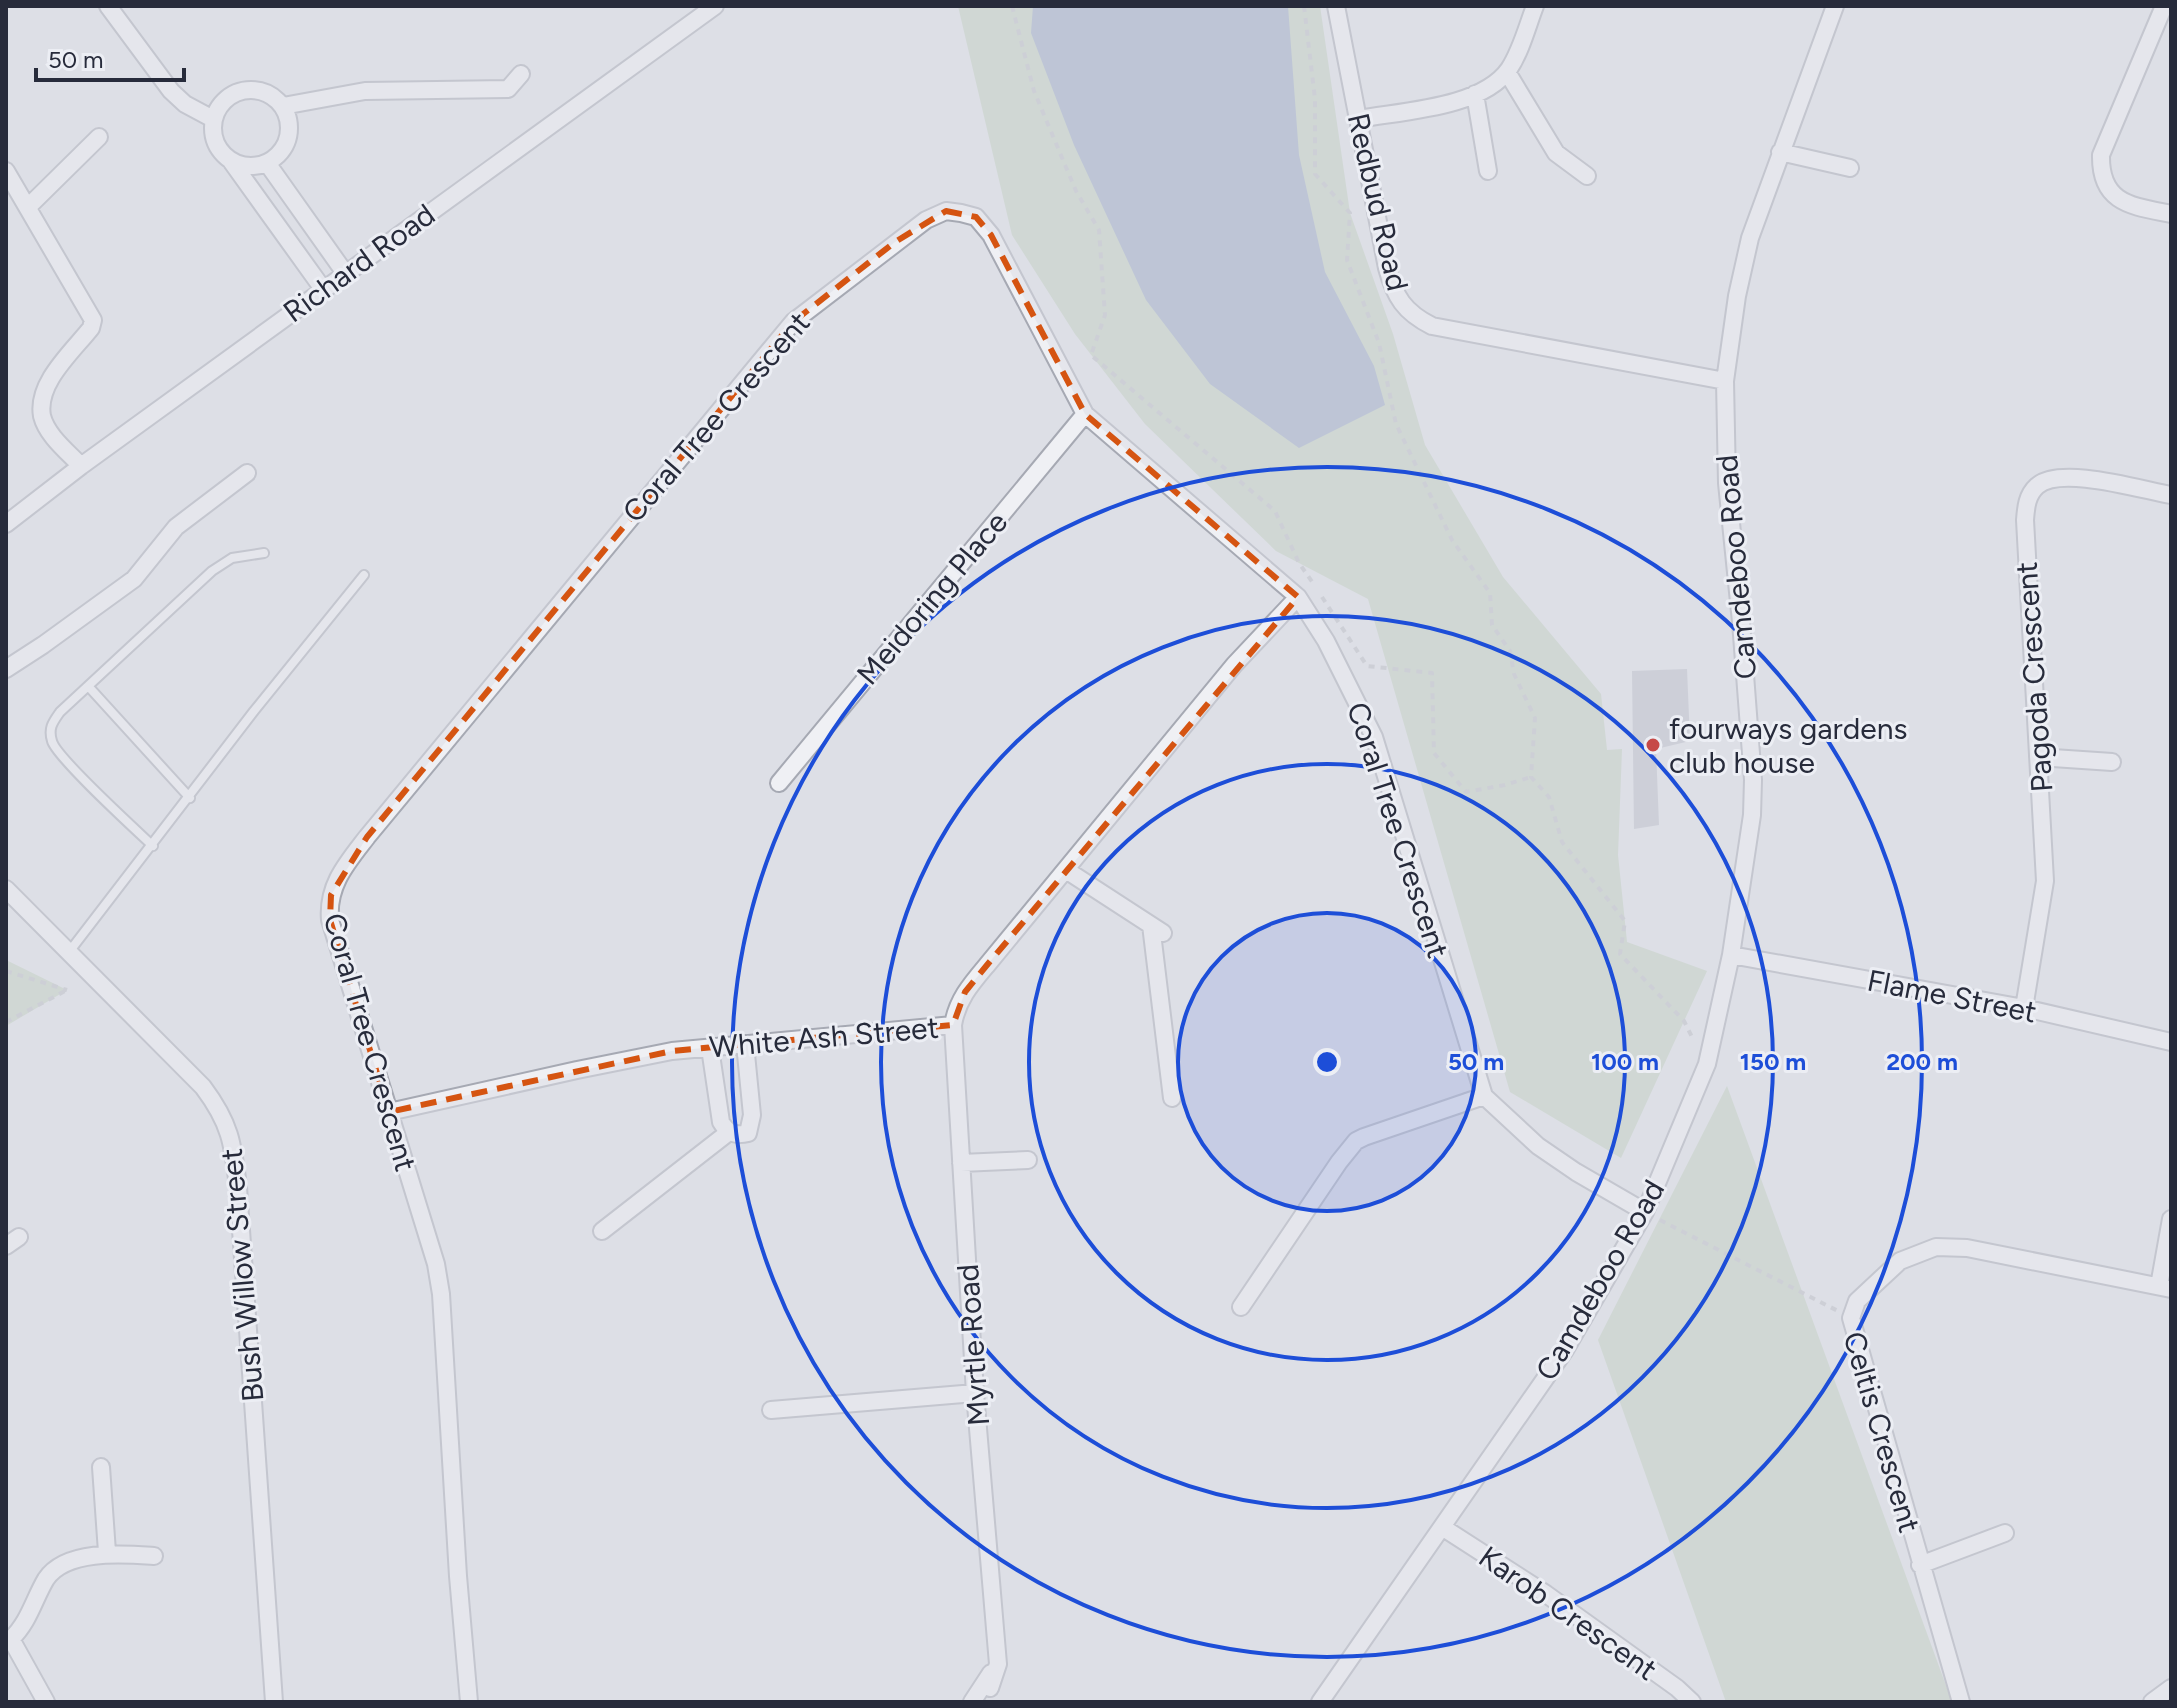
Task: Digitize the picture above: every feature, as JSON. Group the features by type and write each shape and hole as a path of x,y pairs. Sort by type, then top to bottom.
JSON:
{"street":[{"path":"108,6 171,91 185,104 213,119"},
{"name":"Richard Road","path":"6,524 323,289 715,6"},
{"name":"Redbud Road","path":"1336,6 1392,288 1399,303 1432,326 1725,381"},
{"path":"1359,119 1451,102 1498,82 1514,60 1535,6"},
{"name":"Camdeboo Road","path":"1320,1702 1565,1350 1645,1212 1707,1064 1731,955 1752,815 1753,780 1727,483 1725,381 1737,296 1750,238 1835,6"},
{"path":"2164,6 2101,155 2100,171 2114,197 2129,206 2171,214"},
{"path":"1507,72 1552,147 1587,176"},
{"path":"283,106 365,91 508,89 521,74"},
{"path":"231,161 255,166 267,163 278,155 289,131 283,106 274,96 248,89 235,92 225,99 213,119 215,143 323,289"},
{"path":"1475,94 1488,171"},
{"path":"28,207 99,137"},
{"path":"1780,152 1850,168"},
{"path":"267,163 345,273"},
{"path":"6,171 93,320 91,328 55,372 45,393 42,415 52,436 81,466"},
{"name":"Coral Tree Crescent","path":"469,1702 441,1294 436,1264 330,920 334,884 367,837 793,322 926,220 946,211 976,217 991,235 1085,414 1298,597 1326,641 1374,737 1484,1096"},
{"name":"Meidoring Place","path":"779,783 1085,414"},
{"path":"6,669 134,579 176,527 247,473"},
{"name":"Pagoda Crescent","path":"2024,1008 2045,881 2025,520 2027,498 2039,484 2066,477 2171,495"},
{"name":"White Ash Street","path":"389,1112 672,1051 953,1025 965,992 1234,665 1298,597"},
{"path":"2038,757 2112,762"},
{"path":"1066,870 1157,929 1172,1098"},
{"name":"Bush Willow Street","path":"6,889 203,1087 230,1131 238,1187 274,1702"},
{"name":"Flame Street","path":"1731,955 2024,1008 2171,1042"},
{"name":"Myrtle Road","path":"953,1025 975,1393 998,1664 972,1702"},
{"path":"710,1048 721,1122 729,1132 738,1135 748,1133 752,1122 745,1044"},
{"path":"1241,1307 1356,1141 1378,1130 1484,1096 1538,1146 1645,1212"},
{"path":"602,1231 729,1132"},
{"path":"961,1163 1028,1160"},
{"path":"2165,1287 2171,1219"},
{"name":"Celtis Crescent","path":"1961,1702 1851,1318 1857,1301 1900,1261 1936,1247 1967,1248 2165,1287"},
{"path":"771,1410 975,1393"},
{"path":"101,1467 107,1552"},
{"name":"Karob Crescent","path":"1442,1527 1546,1594 1692,1702"},
{"path":"1920,1565 2005,1533"},
{"path":"46,1702 9,1639 21,1629 52,1572 107,1552 154,1556"},
{"path":"2152,1702 2171,1688"}],"lane":[{"path":"153,846 52,744 50,726 60,712 212,571 232,558 264,553"},
{"path":"69,952 263,699 364,575"},
{"path":"88,686 190,798"}],"path":[{"path":"1012,6 1034,91 1076,191 1099,230 1105,315 1091,355 1275,511 1299,563 1367,666 1432,673 1434,753 1466,792 1531,777"},
{"path":"1304,6 1315,99 1315,174 1350,213 1347,260 1379,343 1396,424 1452,540 1490,593 1492,625 1510,651 1514,674 1535,718 1531,777 1549,797 1562,842 1625,921 1620,954 1684,1021 1707,1064"},
{"path":"6,971 67,990 6,1022"},
{"path":"1645,1212 1851,1318"}],"highlighted area":[{"path":"946,211 976,217 991,235 1085,414 1298,597 965,992 953,1025 672,1051 389,1112 330,920 331,895 367,837 793,322 895,242"}],"green space":[{"path":"958,6 1320,6 1350,213 1393,334 1425,445 1503,577 1601,694 1607,750 1622,749 1618,855 1627,942 1707,971 1621,1158 1510,1092 1368,599 1276,551 1145,424 1075,334 1012,235"},
{"path":"6,960 67,990 6,1026"},
{"path":"1727,1086 1952,1702 1726,1702 1598,1340"}],"water":[{"path":"1033,6 1288,6 1299,155 1325,272 1374,366 1385,405 1299,448 1210,384 1146,300 1074,145 1031,33"}],"building":[{"name":"fourways gardens club house","path":"1687,669 1690,741 1656,749 1659,825 1634,829 1632,671"}],"place":[{"name":"fourways gardens club house","path":"1653,745"}]}
